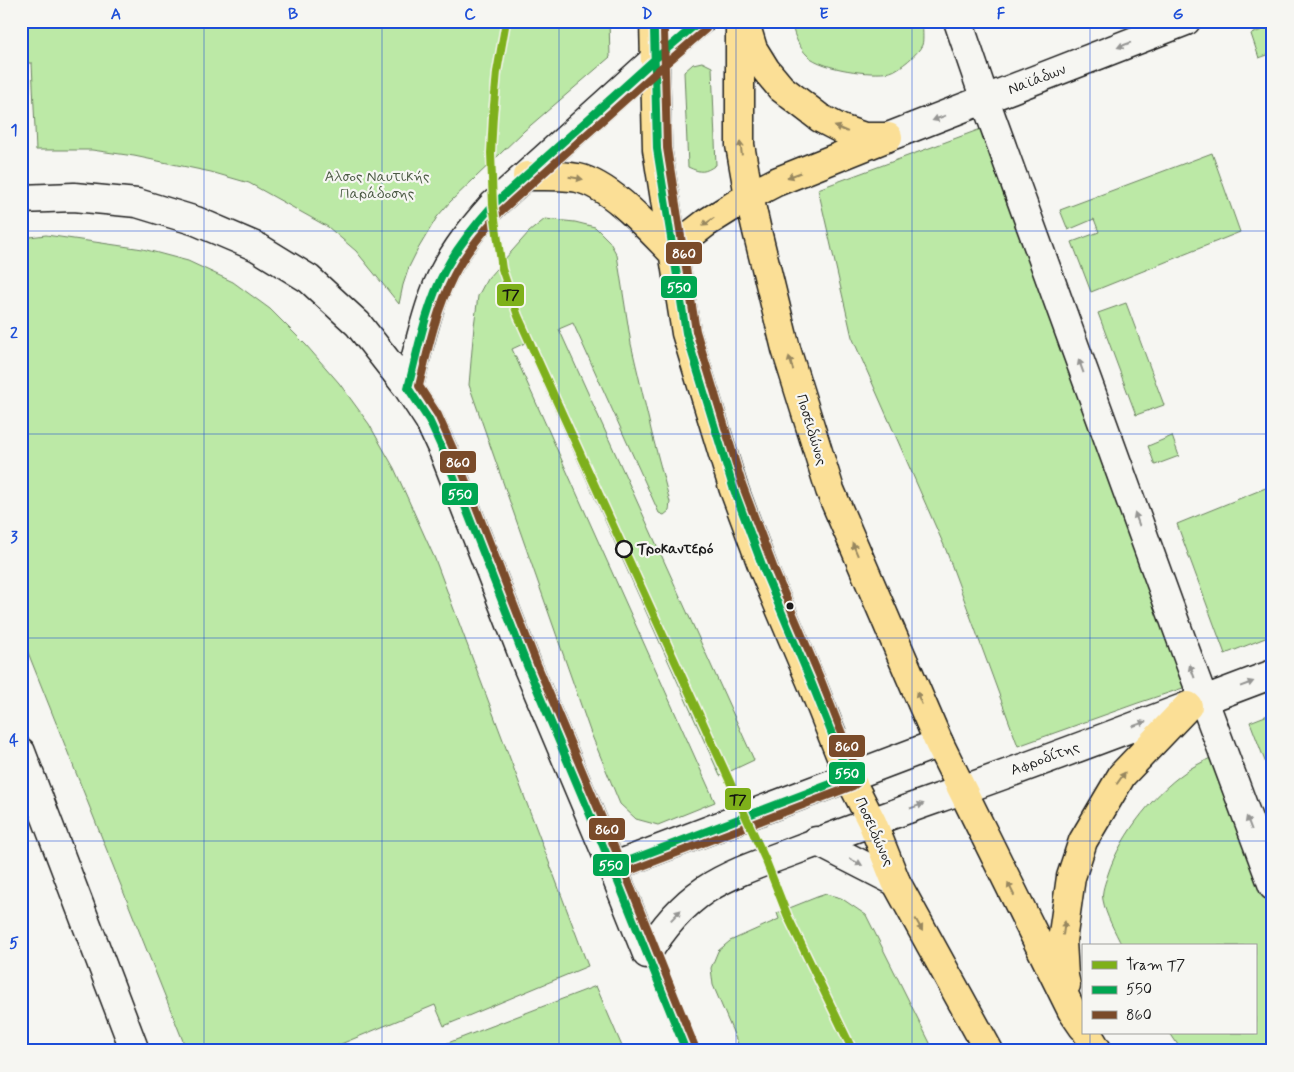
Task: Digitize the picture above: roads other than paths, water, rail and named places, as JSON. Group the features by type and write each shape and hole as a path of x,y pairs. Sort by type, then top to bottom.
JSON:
{"highway":[{"name":"Ποσειδώνος","path":"654,21 658,149 686,333 733,487 765,573 849,777 872,822 896,882 989,1051"},
{"name":"Ποσειδώνος","path":"740,21 740,145 749,196 786,349 830,490 939,743 1077,1019"},
{"path":"746,21 753,49 766,70 781,88 820,118 841,130 864,137 888,137"},
{"path":"527,176 576,177 590,182 620,202 646,225 674,255 684,240 706,223 749,196 776,182 888,137"},
{"path":"1077,1019 1064,976 1062,941 1071,877 1083,840 1122,776 1196,703"},
{"path":"1087,1034 1098,1051"}],"street":[{"path":"408,388 434,294 446,268 478,222 493,205 700,21"},
{"path":"958,21 1196,703 1273,886"},
{"name":"Ναϊάδων","path":"888,137 1186,21"},
{"path":"21,199 74,197 137,204 196,221 257,247 309,279 358,324 408,388 429,420 445,455 528,668 612,867 939,743"},
{"name":"Αφροδίτης","path":"612,867 647,954 671,919 686,904 722,879 816,842 963,790 1273,674"},
{"path":"21,752 135,1051"},
{"path":"816,842 896,882"}],"tram line":[{"name":"Τ7","path":"506,21 497,72 491,153 493,205 502,269 518,316 535,354 766,861 788,917 853,1051"}],"place":[{"name":"Τροκαντερό","path":"624,549"}],"park label":[{"name":"Αλσος Ναυτικής Παράδοσης","path":"377,186"}]}
